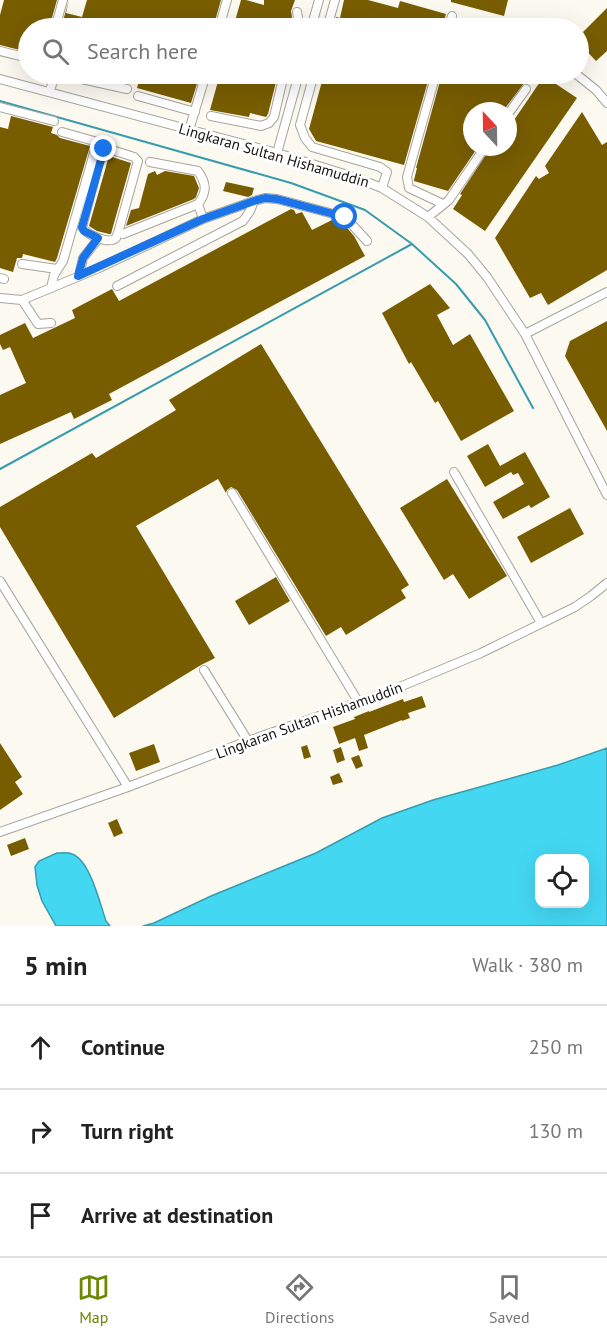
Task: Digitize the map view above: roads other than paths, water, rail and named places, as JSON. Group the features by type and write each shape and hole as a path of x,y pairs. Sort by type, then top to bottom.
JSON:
{"street":[{"path":"58,18 63,0"},
{"path":"222,18 227,0"},
{"path":"314,18 319,0"},
{"path":"330,18 335,0"},
{"path":"297,12 298,18"},
{"path":"0,51 18,56"},
{"name":"Lingkaran Sultan Hishamuddin","path":"0,80 277,153 354,177 382,188 428,217 468,254 487,277 525,334 607,495"},
{"path":"49,92 52,84"},
{"path":"104,84 127,89"},
{"path":"189,130 203,84"},
{"path":"211,116 261,126 269,123 274,117 282,84"},
{"path":"277,153 296,84"},
{"path":"311,84 300,125 305,138 312,147 380,167 387,172 382,188"},
{"path":"433,84 407,177 409,188 443,204"},
{"path":"588,84 607,103"},
{"path":"517,102 526,89"},
{"path":"138,96 195,112"},
{"path":"0,107 54,121"},
{"path":"51,288 57,269 63,261 96,146 94,141 62,132"},
{"path":"106,148 134,157 138,161 116,237 113,240 98,238 84,231 82,227 102,150 106,148"},
{"path":"428,217 449,200 479,156"},
{"path":"123,234 200,202 205,186 204,179 198,171 150,162"},
{"path":"0,298 22,300 203,219 265,198 345,217 367,241"},
{"path":"117,286 243,221 254,201"},
{"path":"198,204 203,219"},
{"path":"78,276 83,258 98,238"},
{"path":"22,264 57,269"},
{"path":"525,334 607,292"},
{"path":"22,300 38,324 51,323"},
{"path":"454,472 541,623"},
{"path":"232,493 359,703"},
{"path":"0,581 128,787"},
{"name":"Lingkaran Sultan Hishamuddin","path":"0,832 359,703 481,653 575,607 607,584"},
{"path":"204,670 248,741"}],"water":[{"path":"607,748 607,926 143,926 316,853 382,818 433,800 558,765"},
{"path":"57,853 72,854 84,865 94,883 106,921 110,926 56,926 42,901 35,867 39,861"}],"waterway":[{"path":"0,101 291,183 365,210 412,244 456,284 485,320 533,408"},
{"path":"0,469 412,244"}]}
